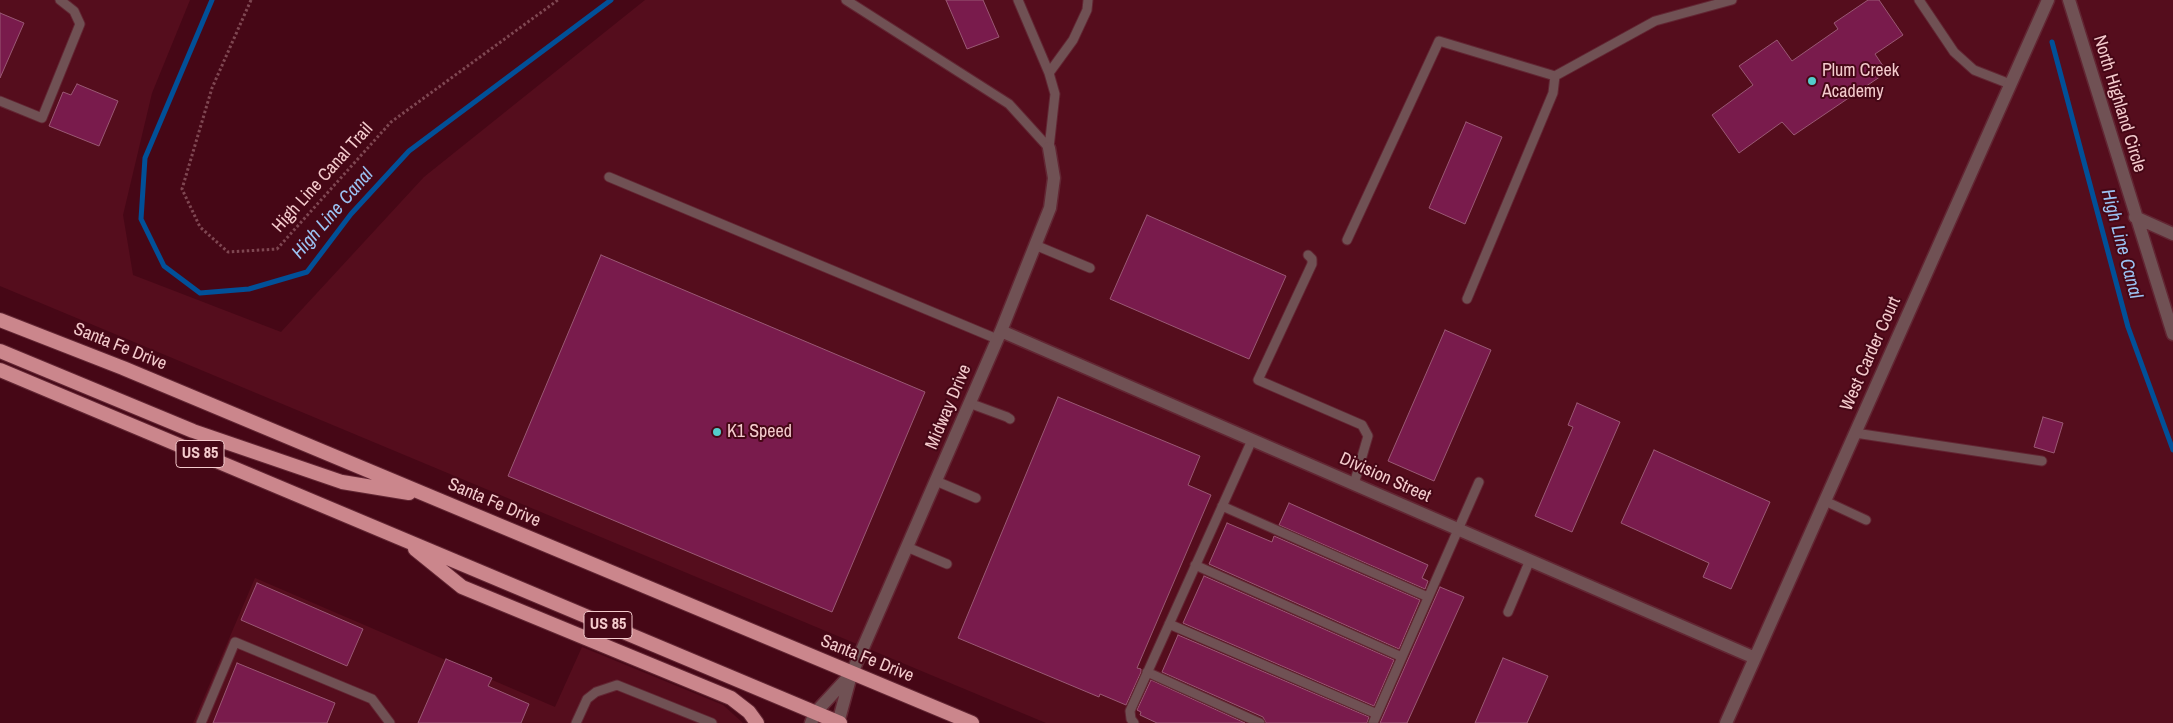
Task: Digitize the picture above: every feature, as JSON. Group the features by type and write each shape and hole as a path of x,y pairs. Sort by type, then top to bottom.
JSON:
{"highway":[{"name":"Santa Fe Drive","path":"0,320 123,368 972,723"},
{"path":"0,351 193,431 332,479 430,496"},
{"name":"US 85","path":"0,370 400,538 813,718 839,723"},
{"path":"400,538 462,586 731,698 749,712 757,723"}],"street":[{"name":"West Carder Court","path":"1726,723 2048,0"},
{"name":"North Highland Circle","path":"2069,0 2135,218 2173,334"},
{"name":"Midway Drive","path":"852,673 999,335 1050,208 1054,178 1049,148"},
{"path":"2135,218 2172,236"},
{"name":"Division Street","path":"999,335 1252,440 1755,658"},
{"path":"813,718 852,673"},
{"path":"839,723 852,673"}],"lane":[{"path":"0,101 42,118 80,24 74,10 60,0"},
{"path":"846,0 1009,104 1049,148"},
{"path":"1018,0 1049,74 1055,94 1049,148"},
{"path":"1049,74 1073,40 1086,10 1088,0"},
{"path":"1347,240 1439,41 1555,76 1655,21 1732,0"},
{"path":"1919,0 1954,52 1974,70 2010,84"},
{"path":"1467,299 1553,93 1555,76"},
{"path":"609,176 999,335"},
{"path":"1035,245 1090,268"},
{"path":"1308,254 1312,259 1312,264 1258,380 1362,425 1368,436 1354,484"},
{"path":"969,403 1010,419"},
{"path":"1855,433 2042,461"},
{"path":"1134,723 1130,719 1130,711 1252,440"},
{"path":"936,481 976,498"},
{"path":"1169,624 1375,719 1479,482"},
{"path":"1825,501 1866,520"},
{"path":"1222,506 1428,597"},
{"path":"907,547 948,564"},
{"path":"1508,612 1530,560"},
{"path":"1195,565 1402,658"},
{"path":"201,723 235,642 372,699 390,723"},
{"path":"1147,672 1260,723"},
{"path":"576,723 587,699 596,692 617,685 712,723"}],"path":[{"name":"High Line Canal Trail","path":"251,0 212,88 182,190 200,227 228,252 277,249 391,122 558,0"}],"shaded area":[{"path":"0,0 190,0 152,93 123,215 133,275 281,332 424,177 645,0 2173,0 2173,723 1046,723 0,286"},
{"path":"255,578 555,707 582,647 723,705 743,723 193,723"}],"building":[{"path":"946,0 983,0 999,37 967,49"},
{"name":"Plum Creek Academy","path":"1868,0 1879,0 1903,35 1875,54 1887,72 1794,135 1782,122 1739,153 1712,115 1753,85 1739,66 1777,40 1792,61 1838,29 1834,23"},
{"path":"0,13 24,23 0,78"},
{"path":"77,84 118,101 99,146 49,126 63,92 71,95"},
{"path":"1466,122 1502,137 1465,224 1429,208"},
{"path":"1147,215 1286,276 1249,359 1110,299"},
{"path":"601,255 925,392 832,612 508,476"},
{"path":"1445,330 1491,350 1434,481 1388,461"},
{"path":"1058,397 1200,456 1188,485 1211,495 1137,668 1141,669 1141,672 1126,705 1100,694 1099,697 958,638"},
{"path":"1577,403 1620,422 1572,532 1535,516 1573,427 1568,425"},
{"path":"2043,417 2063,423 2054,453 2034,447"},
{"path":"1654,450 1770,502 1731,589 1703,577 1709,563 1621,523"},
{"path":"1289,503 1428,565 1422,578 1428,581 1425,589 1279,525"},
{"path":"1227,523 1272,542 1274,536 1420,600 1399,649 1209,564"},
{"path":"1204,576 1394,660 1374,706 1183,623"},
{"path":"257,583 363,629 347,666 241,620"},
{"path":"1440,587 1464,597 1407,723 1380,723"},
{"path":"1178,635 1369,717 1367,723 1266,723 1263,717 1162,672"},
{"path":"1503,658 1548,676 1527,723 1475,723"},
{"path":"446,659 492,678 488,686 529,704 521,723 418,723"},
{"path":"237,663 335,703 327,723 213,723"},
{"path":"1151,680 1245,723 1157,723 1140,715 1141,712 1137,710"}],"waterway":[{"name":"High Line Canal","path":"212,0 145,158 141,219 164,266 200,293 249,289 307,272 351,214 409,151 611,0"},
{"name":"High Line Canal","path":"2052,42 2128,327 2173,450"}],"place":[{"name":"Plum Creek Academy","path":"1812,81"},
{"name":"K1 Speed","path":"717,432"}]}
